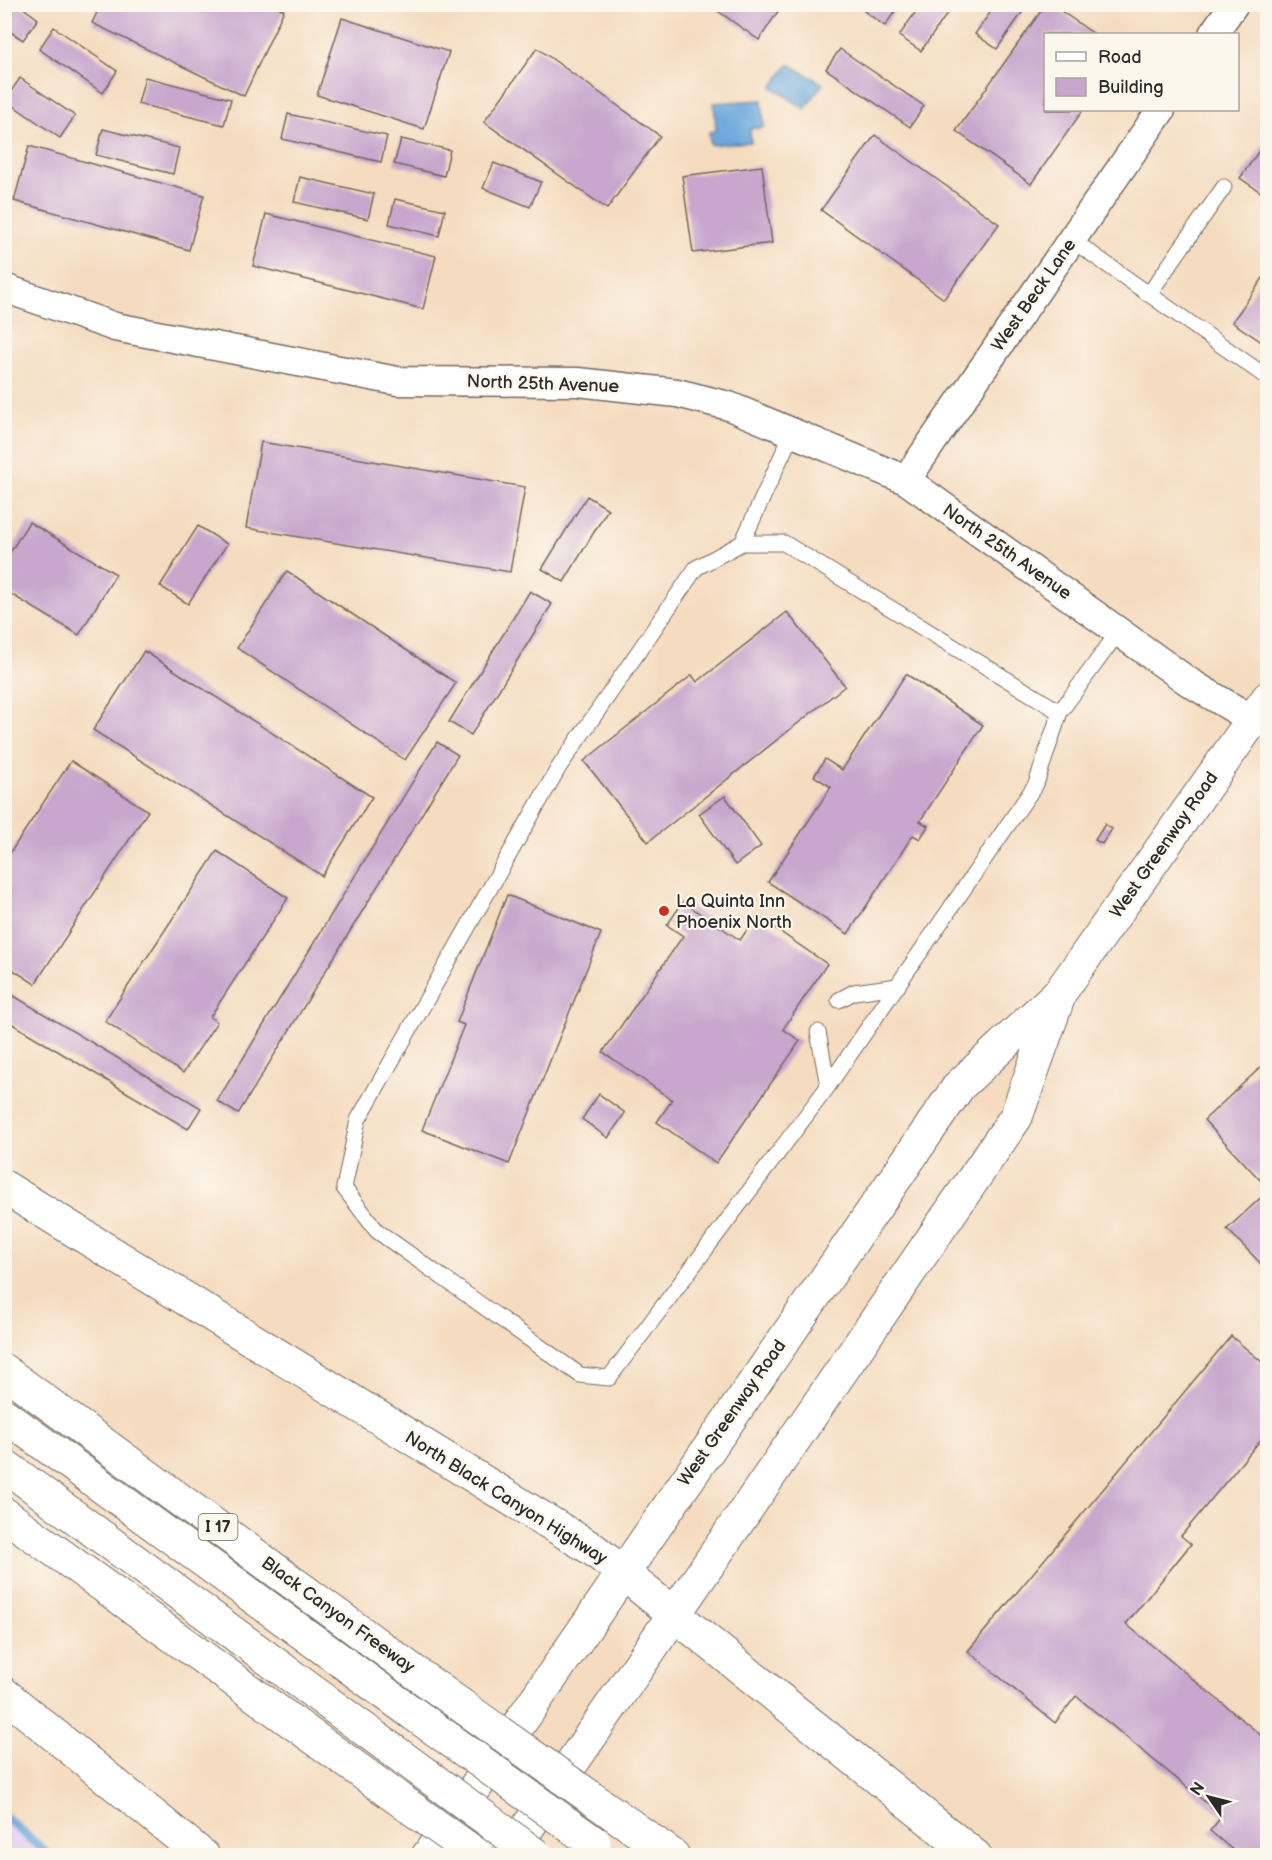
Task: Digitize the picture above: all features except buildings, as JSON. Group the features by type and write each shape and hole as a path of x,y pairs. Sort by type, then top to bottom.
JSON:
{"main road":[{"name":"West Greenway Road","path":"428,1856 959,1086 1061,991 1260,709"},
{"name":"West Greenway Road","path":"508,1856 1016,1117 1061,991"},
{"name":"North Black Canyon Highway","path":"4,1186 594,1550 975,1856"},
{"name":"Black Canyon Freeway","path":"4,1371 431,1684 673,1856"},
{"path":"4,1415 603,1849"},
{"path":"4,1465 537,1856"},
{"path":"4,1514 478,1856"},
{"path":"4,1694 204,1856"}],"street":[{"path":"1214,33 1234,4"},
{"name":"West Beck Lane","path":"906,480 1160,111"},
{"name":"North 25th Avenue","path":"4,288 116,327 397,381 578,382 677,393 729,406 906,480 1188,682 1260,709"}],"lane":[{"path":"1149,294 1224,187"},
{"path":"1072,240 1268,378"},
{"path":"742,543 793,431"},
{"path":"1060,712 784,543 742,543 696,568 559,767 358,1120 344,1188 377,1231 580,1375 609,1378 828,1086 898,986 1036,783 1060,712 1119,631"},
{"path":"839,1000 854,992 898,986"},
{"path":"818,1032 828,1086"}],"shaded area":[{"path":"5,1823 43,1855 5,1855"}],"water":[{"path":"789,64 823,84 805,109 772,87"},
{"path":"762,100 764,127 750,129 751,142 710,145 709,132 716,131 714,103"}],"waterway":[{"path":"4,1816 50,1856"}],"place":[{"name":"La Quinta Inn Phoenix North","path":"664,911"}]}
